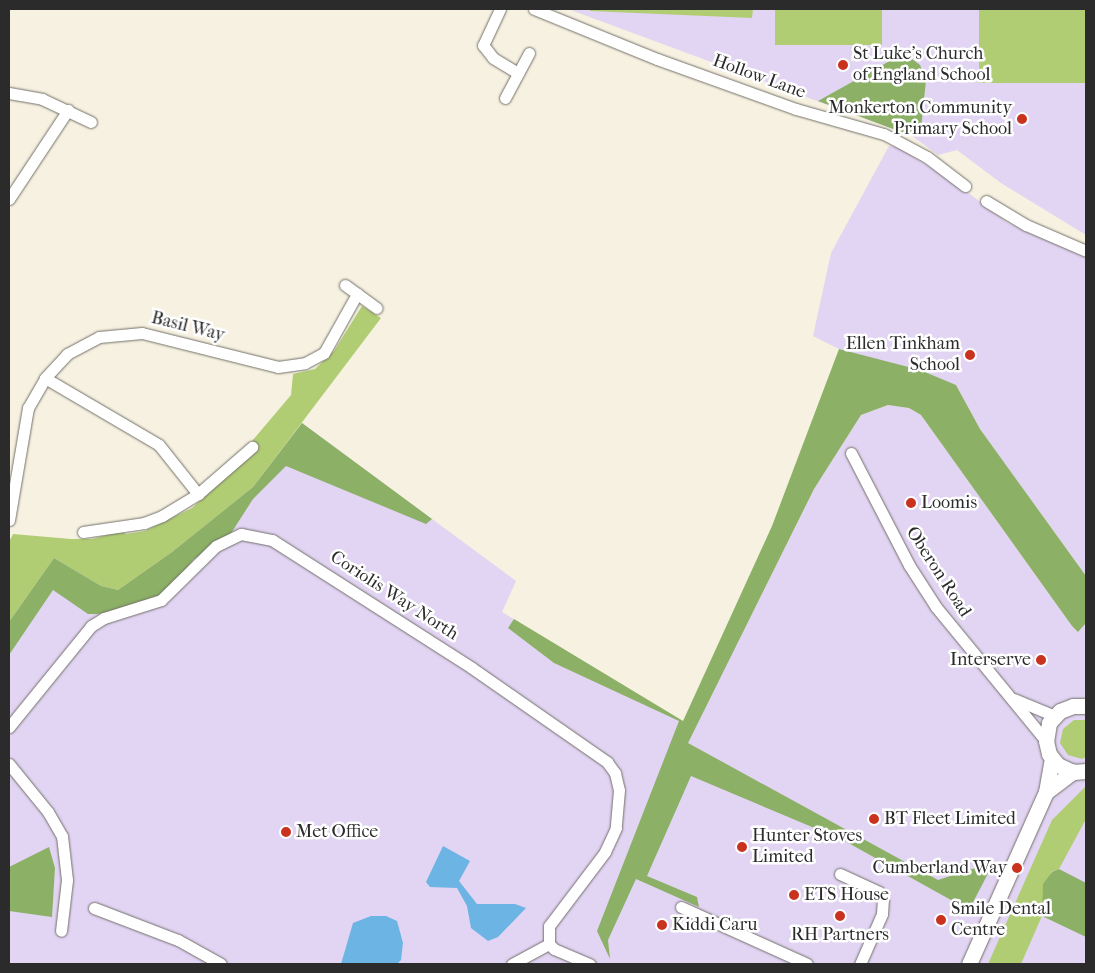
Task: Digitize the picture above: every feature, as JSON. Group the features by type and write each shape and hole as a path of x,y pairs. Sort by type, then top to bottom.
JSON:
{"main road":[{"path":"969,964 1046,792 1052,759 1046,741 1049,723 1066,708 1086,706"},
{"path":"1052,759 1080,772"},
{"path":"1046,792 1080,772"}],"street":[{"path":"500,9 483,45 493,58 518,73"},
{"name":"Hollow Lane","path":"534,9 657,59 796,109 884,134 927,157 966,186"},
{"path":"505,98 529,53"},
{"path":"9,93 42,99 91,122"},
{"path":"9,199 68,110"},
{"path":"986,201 1026,225 1086,251"},
{"path":"345,285 377,308"},
{"name":"Basil Way","path":"9,520 28,408 45,378 67,354 99,338 116,334 152,334 278,367 305,363 324,353 357,294"},
{"path":"45,378 159,445 198,494"},
{"path":"82,532 144,523 162,516 198,494 252,447"},
{"name":"Oberon Road","path":"851,453 909,565 936,608 1046,741"},
{"name":"Coriolis Way North","path":"9,727 91,626 104,618 161,600 216,546 241,534 272,540 472,668 607,762 615,773 619,790 616,828 604,852 549,926 549,944"},
{"name":"Oberon Road","path":"1012,698 1055,716"},
{"path":"9,764 48,812 62,836 67,861 67,880 61,931"},
{"path":"840,874 879,892 883,898 882,914 860,964"},
{"path":"681,907 782,959 807,964"},
{"path":"94,908 169,936 221,964"},
{"path":"512,964 549,944 562,954 590,964"}],"shaded area":[{"path":"568,9 1086,9 1086,235 1001,183 957,150 938,155 912,136"},
{"name":"Ellen Tinkham School","path":"889,146 897,147 950,179 1008,223 1086,257 1086,576 980,429 956,385 839,349 813,336 831,253"},
{"path":"888,405 909,408 921,415 1072,626 1078,632 1086,623 1086,964 9,964 9,622 54,558 118,590 172,552 253,487 302,423 516,581 502,612 683,722 688,742 814,489 861,415"}],"green space":[{"path":"590,9 753,9 752,18 590,11"},
{"path":"775,9 882,9 882,45 775,45"},
{"path":"979,9 1086,9 1086,83 979,83"},
{"path":"904,53 920,65 926,80 921,129 912,136 818,101"},
{"path":"362,306 381,318 253,487 172,552 118,590 101,586 54,558 9,622 9,542 13,534 92,539 122,531 126,534 145,531 192,508 257,449 252,441 291,395 293,374 315,369 334,351"},
{"path":"839,349 920,370 956,385 980,429 1086,576 1086,623 1078,632 1072,626 921,415 909,408 888,405 861,415 814,489 688,743 938,880 994,862 969,910 843,840 691,776 647,876 697,897 699,907 636,879 608,940 610,959 597,931 679,721 554,663 508,628 514,619 683,721 772,526"},
{"path":"302,423 432,519 426,524 286,466 253,499 228,538 194,559 169,589 147,604 98,614 88,614 53,590 9,655 9,622 54,558 101,586 118,590 172,552 253,487"},
{"path":"1074,720 1086,720 1086,757 1082,759 1068,755 1060,743 1063,729"},
{"path":"1086,786 1086,819 1059,869 1051,872 1042,916 1021,964 988,964 1052,820"},
{"path":"49,847 55,868 52,917 9,911 9,867"},
{"path":"1059,869 1086,883 1086,937 1042,916 1043,884 1052,872"}],"water":[{"path":"443,846 470,861 459,881 477,904 515,904 526,908 498,937 488,941 471,928 467,906 457,888 430,887 426,882"},
{"path":"371,916 386,916 397,921 403,943 401,960 397,964 341,964 353,923"}],"place":[{"name":"St Luke's Church of England School","path":"843,65"},
{"name":"Monkerton Community Primary School","path":"1022,119"},
{"name":"Ellen Tinkham School","path":"970,355"},
{"name":"Loomis","path":"911,503"},
{"name":"Interserve","path":"1041,660"},
{"name":"BT Fleet Limited","path":"874,819"},
{"name":"Met Office","path":"286,832"},
{"name":"Hunter Stoves Limited","path":"742,847"},
{"name":"Cumberland Way","path":"1017,868"},
{"name":"ETS House","path":"794,895"},
{"name":"RH Partners","path":"840,916"},
{"name":"Smile Dental Centre","path":"941,920"},
{"name":"Kiddi Caru","path":"662,925"}]}
